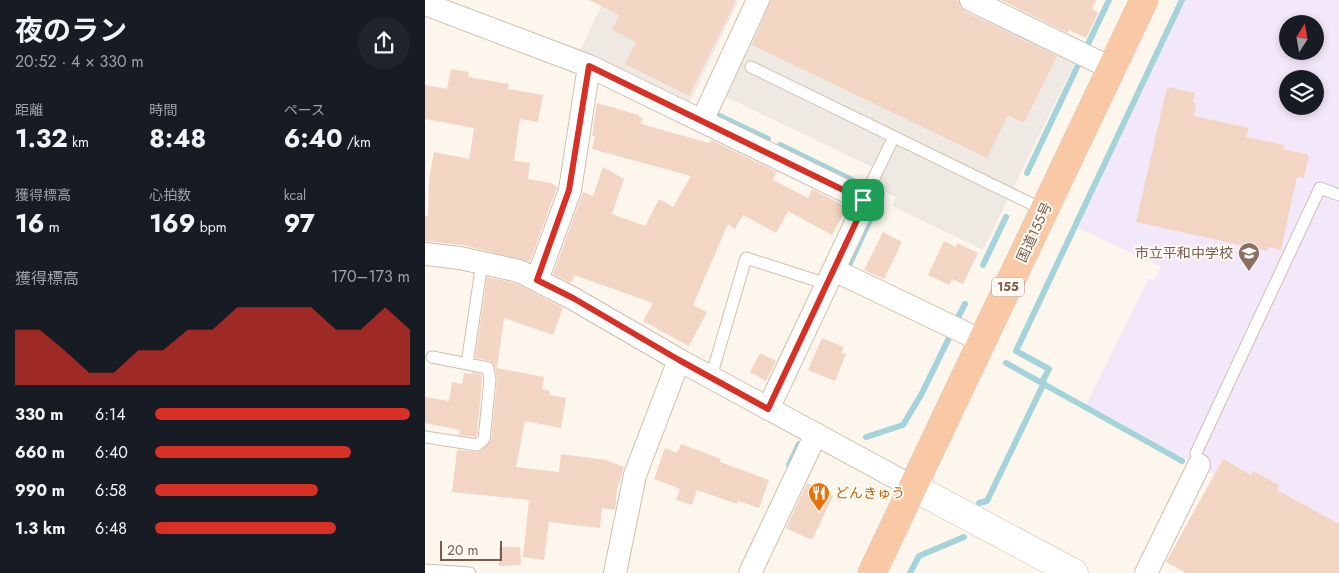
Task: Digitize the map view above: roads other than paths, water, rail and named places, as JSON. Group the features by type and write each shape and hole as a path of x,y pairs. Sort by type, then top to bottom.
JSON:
{"highway":[{"name":"国道155号","path":"872,573 1144,0"}],"street":[{"path":"702,121 758,0"},
{"path":"971,0 1111,68"},
{"path":"425,4 589,66 866,201 768,409"},
{"path":"537,280 569,190 589,66"},
{"path":"425,254 482,262 519,271 573,298 768,409 1074,573"},
{"path":"830,277 982,341"},
{"path":"615,573 635,475 679,360"},
{"path":"751,573 816,434"},
{"path":"1146,573 1199,465"}],"lane":[{"path":"751,67 1044,210"},
{"path":"863,200 894,137"},
{"path":"1199,465 1196,453 1321,188 1339,195"},
{"path":"711,377 746,258 830,277"},
{"path":"467,364 482,262"},
{"path":"425,437 477,445 484,438 490,380 488,368 432,357"},
{"path":"425,570 469,573"}],"waterway":[{"path":"1087,46 1109,0"},
{"path":"1042,382 1049,369 1016,351 1182,0"},
{"path":"1027,173 1080,61"},
{"path":"713,113 768,139"},
{"path":"780,145 862,185"},
{"path":"849,265 882,194 876,192"},
{"path":"983,265 1006,217"},
{"path":"955,323 965,304"},
{"path":"866,437 903,425 921,395 950,336"},
{"path":"1006,363 1182,461"},
{"path":"979,503 987,501 1044,383"},
{"path":"789,465 799,444"},
{"path":"910,573 919,556 964,537"}],"place":[{"name":"市立平和中学校","path":"1249,272"},
{"name":"どんきゅう","path":"819,512"}]}
